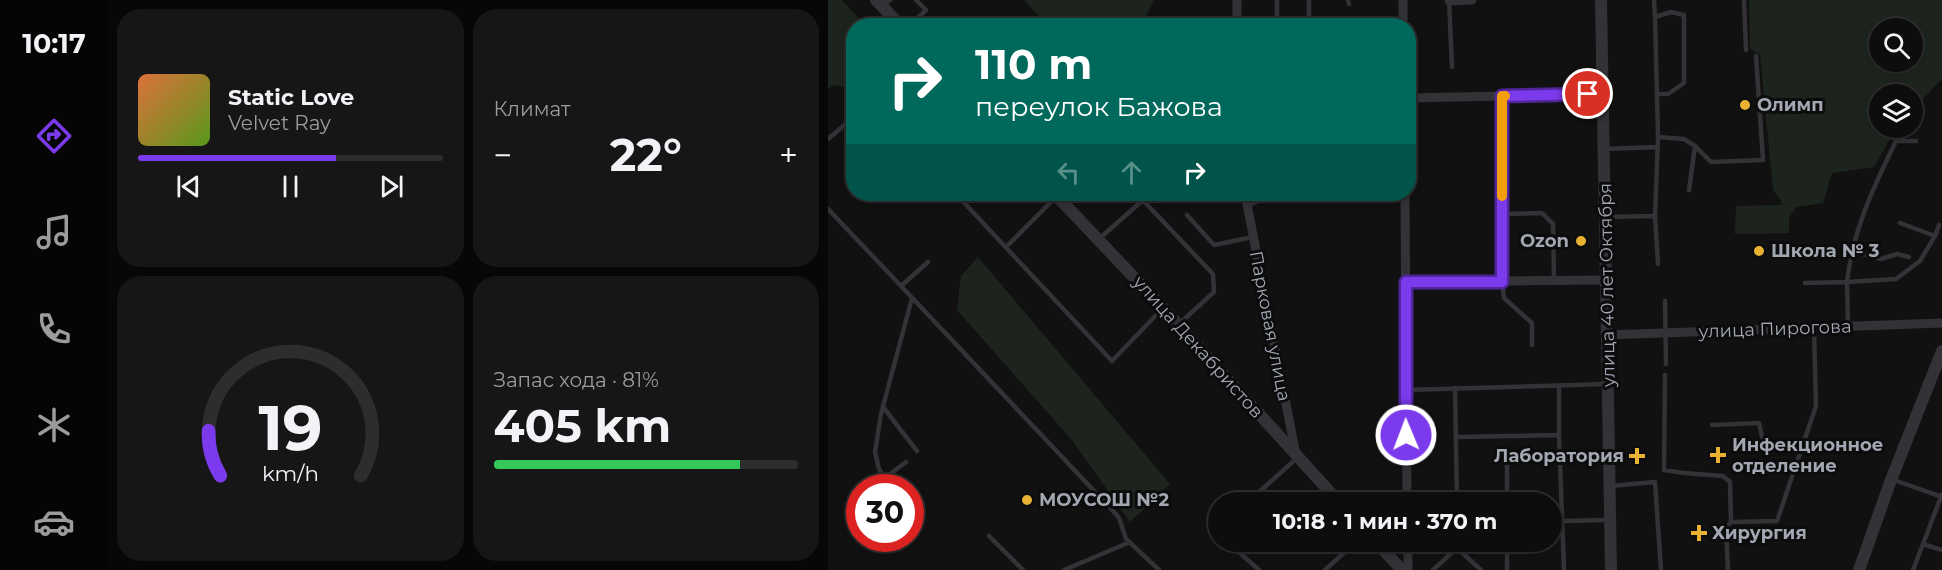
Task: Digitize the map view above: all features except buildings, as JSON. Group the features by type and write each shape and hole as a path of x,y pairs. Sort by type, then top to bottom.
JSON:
{"street":[{"path":"1237,0 1237,18"},
{"path":"1403,0 1403,18"},
{"path":"1449,0 1472,0"},
{"name":"улица 40 лет Октября","path":"1601,0 1611,570"},
{"path":"883,2 895,18"},
{"path":"1416,98 1603,94"},
{"name":"улица Декабристов","path":"1062,201 1163,308 1329,492"},
{"name":"Парковая улица","path":"1247,201 1297,458"},
{"path":"1405,201 1407,492"},
{"path":"1406,282 1606,280"},
{"name":"улица Пирогова","path":"1608,335 1942,323"},
{"path":"1859,570 1942,354"},
{"path":"1385,552 1402,570"},
{"path":"1408,552 1408,570"}],"lane":[{"path":"916,0 926,10 918,18"},
{"path":"1277,0 1277,18"},
{"path":"1309,0 1309,18"},
{"path":"1449,0 1452,67"},
{"path":"1654,0 1658,94 1655,216 1658,264"},
{"path":"1744,0 1746,50"},
{"path":"1655,17 1671,12 1684,15 1684,83 1668,94 1658,94"},
{"path":"1658,137 1684,139 1712,162 1763,160 1756,56"},
{"path":"1502,96 1502,282 1504,298 1532,323 1532,345"},
{"path":"828,140 846,124"},
{"path":"1848,326 1851,251 1869,195 1896,141 1916,141"},
{"path":"1689,190 1695,146"},
{"path":"1604,149 1658,147"},
{"path":"963,201 1112,361 1163,308"},
{"path":"1006,247 1050,201"},
{"path":"1099,239 1142,201"},
{"path":"1144,201 1212,274 1214,292 1178,325"},
{"path":"828,209 1114,512 1119,518 1126,539 1160,570"},
{"path":"1502,214 1542,213 1553,224 1554,281"},
{"path":"1187,215 1214,245 1253,237"},
{"path":"1605,218 1655,216"},
{"path":"1900,223 1935,236"},
{"path":"1805,283 1896,279 1920,261 1939,225"},
{"path":"1851,251 1881,260 1897,254 1910,257"},
{"path":"901,286 927,262"},
{"path":"906,462 885,478 879,470 875,452 883,407 912,298"},
{"path":"1665,301 1666,364"},
{"path":"1731,522 1777,520 1816,406 1814,328"},
{"path":"1665,375 1664,470 1684,474 1723,476 1730,482 1731,522 1726,528 1728,570"},
{"path":"1405,390 1609,384"},
{"path":"1559,386 1561,492"},
{"path":"1455,388 1457,492"},
{"path":"883,407 917,451"},
{"path":"1712,425 1760,423 1763,441 1801,449"},
{"path":"1456,437 1559,435"},
{"path":"1507,451 1507,492"},
{"path":"1259,492 1297,458"},
{"path":"1892,480 1942,496 1913,570"},
{"path":"1610,486 1655,482 1661,570"},
{"path":"1564,570 1562,520 1610,520"},
{"path":"989,536 1023,570"},
{"path":"1064,570 1130,542"},
{"path":"1923,544 1942,550"},
{"path":"1241,552 1259,570"},
{"path":"1325,570 1345,552"},
{"path":"1433,570 1450,552"},
{"path":"1464,552 1481,570"},
{"path":"1507,552 1507,570"}],"shaded area":[{"path":"828,0 842,0 859,18 846,18 846,88 833,85 828,89"},
{"path":"1024,0 1154,0 1145,18 1041,18"},
{"path":"1749,0 1942,0 1942,79 1923,99 1923,84 1869,84 1869,138 1890,138 1874,167 1832,173 1823,203 1796,207 1789,218 1789,233 1735,234 1736,206 1782,205 1773,190 1760,55 1750,49"},
{"path":"978,257 1170,484 1130,522 1071,439 957,310 961,276"}],"slow traffic":[{"path":"1502,196 1502,96 1505,96"}],"place":[{"name":"Олимп","path":"1745,105"},
{"name":"Ozon","path":"1581,241"},
{"name":"Школа № 3","path":"1759,251"},
{"name":"Инфекционное отделение","path":"1718,455"},
{"name":"Лаборатория","path":"1637,456"},
{"name":"МОУСОШ №2","path":"1027,500"},
{"name":"Хирургия","path":"1699,533"}],"route":[{"path":"1406,435 1406,282 1502,282 1502,96 1588,94"}]}
